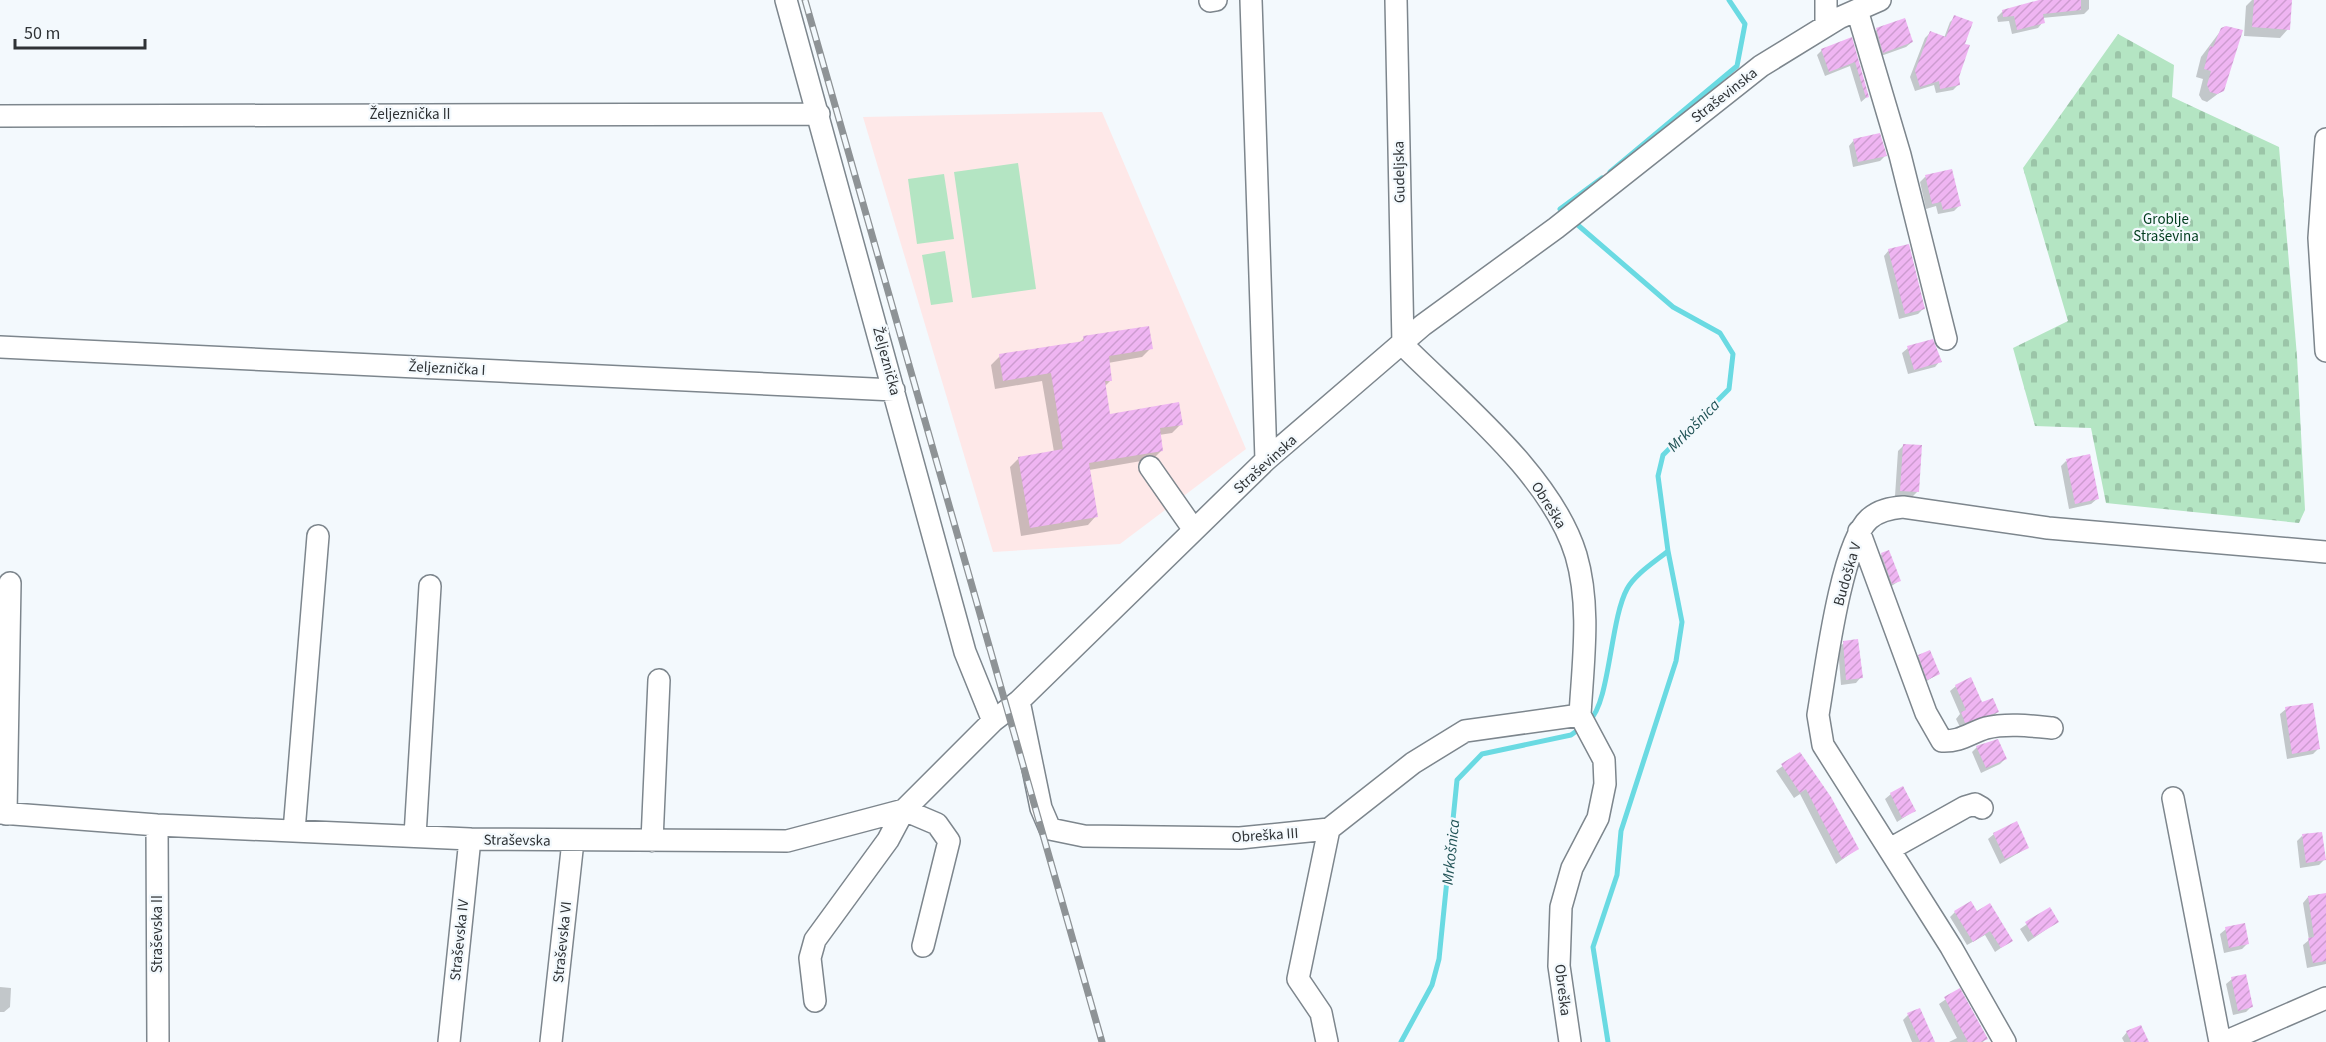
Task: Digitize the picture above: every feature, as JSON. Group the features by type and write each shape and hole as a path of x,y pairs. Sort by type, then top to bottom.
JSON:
{"street":[{"name":"Željeznička","path":"786,0 965,652 993,721"},
{"path":"1251,0 1266,460"},
{"name":"Gudeljska","path":"1396,0 1403,345"},
{"path":"1826,0 1826,26"},
{"name":"Straševinska","path":"993,721 1019,701 1266,460 1403,345 1423,325 1556,228 1761,66 1826,26 1880,0"},
{"path":"1857,10 1900,155 1946,339"},
{"name":"Željeznička II","path":"0,116 819,114"},
{"path":"2326,139 2319,238 2326,351"},
{"name":"Obreška","path":"1403,345 1524,466 1557,512 1576,556 1586,621 1580,714 1604,760 1605,784 1598,818 1572,868 1561,907 1559,966 1570,1042"},
{"name":"Željeznička I","path":"0,347 894,390"},
{"path":"1150,467 1194,530"},
{"name":"Budoška V","path":"2005,1042 1951,947 1823,745 1818,729 1818,715 1840,591 1859,531 1871,517 1888,508 1903,507 2048,528 2326,552"},
{"path":"1859,531 1926,713 1942,741 1955,742 1987,728 2023,726 2052,728"},
{"path":"294,831 318,536"},
{"path":"3,814 10,583"},
{"path":"415,836 430,586"},
{"path":"652,841 659,680"},
{"name":"Obreška III","path":"1019,701 1041,808 1050,829 1084,836 1240,838 1329,829"},
{"path":"1327,1042 1322,1013 1298,979 1329,829 1413,763 1464,730 1580,714"},
{"path":"815,1001 810,958 815,940 888,840 904,810 993,721"},
{"path":"2174,798 2220,1042 2326,998"},
{"path":"1890,849 1965,807 1975,804 1982,808"},
{"path":"904,810 937,824 949,841 923,946"},
{"name":"Straševska","path":"3,814 157,825 470,839 787,841 904,810"},
{"name":"Straševska II","path":"157,825 158,1042"},
{"name":"Straševska IV","path":"449,1042 470,839"},
{"name":"Straševska VI","path":"551,1042 573,841"}],"shaded area":[{"path":"1102,112 1246,449 1120,544 993,552 863,117"}],"green space":[{"name":"Groblje Straševina","path":"2118,34 2174,65 2172,97 2279,147 2297,356 2305,510 2299,523 2106,503 2091,428 2035,426 2013,348 2068,321 2023,168"},
{"path":"1018,163 1036,289 972,298 954,172"},
{"path":"944,174 954,239 917,244 908,179"},
{"path":"945,251 953,302 931,305 922,255"}],"building":[{"path":"2039,0 2081,0 2081,10 2043,14 2045,23 2017,30 2014,16 2003,17 2002,10"},
{"path":"2254,0 2292,0 2290,30 2252,27"},
{"path":"1954,15 1973,22 1965,44 1970,45 1959,77 1960,85 1940,89 1939,81 1920,87 1915,71 1930,31 1946,37"},
{"path":"1905,18 1913,42 1883,53 1876,28"},
{"path":"2226,26 2243,30 2224,91 2217,94 2210,92 2207,85 2211,71 2204,69 2210,46 2213,47 2221,28"},
{"path":"1852,37 1869,97 1866,98 1855,62 1829,72 1821,49"},
{"path":"1880,133 1887,156 1858,162 1853,139"},
{"path":"1952,169 1961,206 1943,210 1941,202 1932,204 1925,175"},
{"path":"1909,244 1925,309 1905,314 1888,249"},
{"path":"1149,326 1153,349 1109,356 1112,381 1105,381 1110,414 1179,402 1183,425 1160,428 1163,451 1089,463 1098,517 1030,528 1018,457 1063,449 1051,373 1003,381 999,354 1084,341 1083,336"},
{"path":"1933,339 1942,362 1914,370 1907,346"},
{"path":"1903,444 1922,445 1919,492 1900,491"},
{"path":"2090,454 2099,499 2075,504 2066,459"},
{"path":"1889,550 1901,581 1892,584 1881,553"},
{"path":"1858,639 1863,678 1846,680 1843,641"},
{"path":"1930,650 1940,674 1927,680 1918,655"},
{"path":"1971,677 1982,702 1993,698 1999,712 1965,723 1961,712 1966,710 1955,685"},
{"path":"2313,703 2320,749 2292,754 2285,707"},
{"path":"1998,739 2007,759 1986,768 1976,746"},
{"path":"1800,752 1831,797 1859,849 1842,859 1806,789 1800,793 1781,764"},
{"path":"1903,786 1916,811 1902,818 1890,793"},
{"path":"2017,821 2029,848 2005,859 1993,833"},
{"path":"2322,832 2326,860 2306,863 2302,834"},
{"path":"2326,893 2326,961 2313,963 2308,938 2314,937 2308,896"},
{"path":"1971,901 1977,911 1990,903 2013,941 2001,948 1990,931 1973,942 1954,911"},
{"path":"2050,907 2059,922 2034,937 2025,922"},
{"path":"2245,923 2249,944 2229,948 2225,927"},
{"path":"2246,974 2253,1007 2238,1011 2231,977"},
{"path":"1960,988 1988,1039 1981,1042 1968,1042 1944,997"},
{"path":"1920,1008 1935,1042 1920,1042 1907,1013"},
{"path":"2141,1025 2149,1042 2131,1042 2126,1031"}],"waterway":[{"name":"Mrkošnica","path":"1610,172 1737,66 1745,24 1729,0"},
{"name":"Mrkošnica","path":"1565,214 1560,209 1602,178"},
{"name":"Mrkošnica","path":"1572,220 1673,307 1720,333 1733,354 1729,389 1663,455 1658,476 1668,551 1640,573 1627,589 1621,603 1601,697 1589,721"},
{"path":"1608,1042 1593,947 1617,875 1621,831 1676,661 1682,622 1668,551"},
{"name":"Mrkošnica","path":"1401,1042 1432,985 1439,959 1457,780 1482,754 1571,735 1582,727"}],"railway":[{"path":"805,0 1102,1042"}]}
